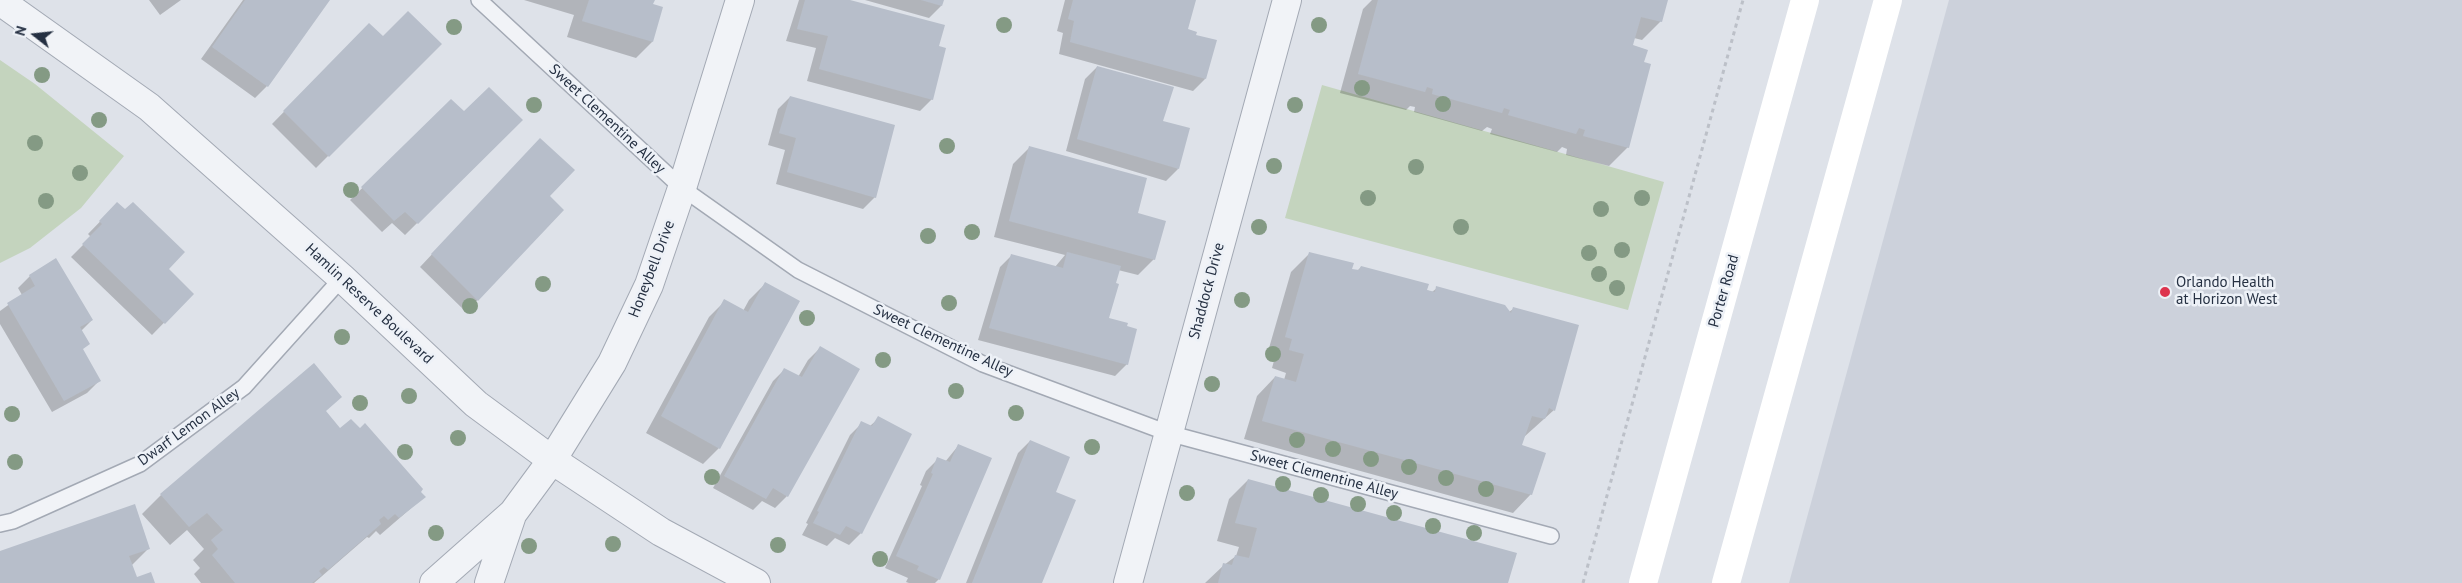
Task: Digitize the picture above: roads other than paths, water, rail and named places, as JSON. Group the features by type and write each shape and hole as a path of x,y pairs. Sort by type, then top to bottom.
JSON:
{"street":[{"name":"Honeybell Drive","path":"434,583 513,513 552,460 612,363 649,285 682,188 740,0"},
{"name":"Shaddock Drive","path":"1128,583 1286,0"},
{"name":"Porter Road","path":"1643,583 1805,0"},
{"path":"1726,583 1888,0"},
{"name":"Hamlin Reserve Boulevard","path":"0,1 149,107 342,278 476,404 552,460 661,532 756,583"},
{"name":"Honeybell Drive","path":"489,583 513,513"}],"lane":[{"name":"Sweet Clementine Alley","path":"479,0 682,188 798,270 939,342 983,364 1168,433 1551,536"},
{"name":"Dwarf Lemon Alley","path":"0,524 13,521 140,464 244,387 342,278"}],"place":[{"name":"Orlando Health at Horizon West","path":"2165,292"}]}
